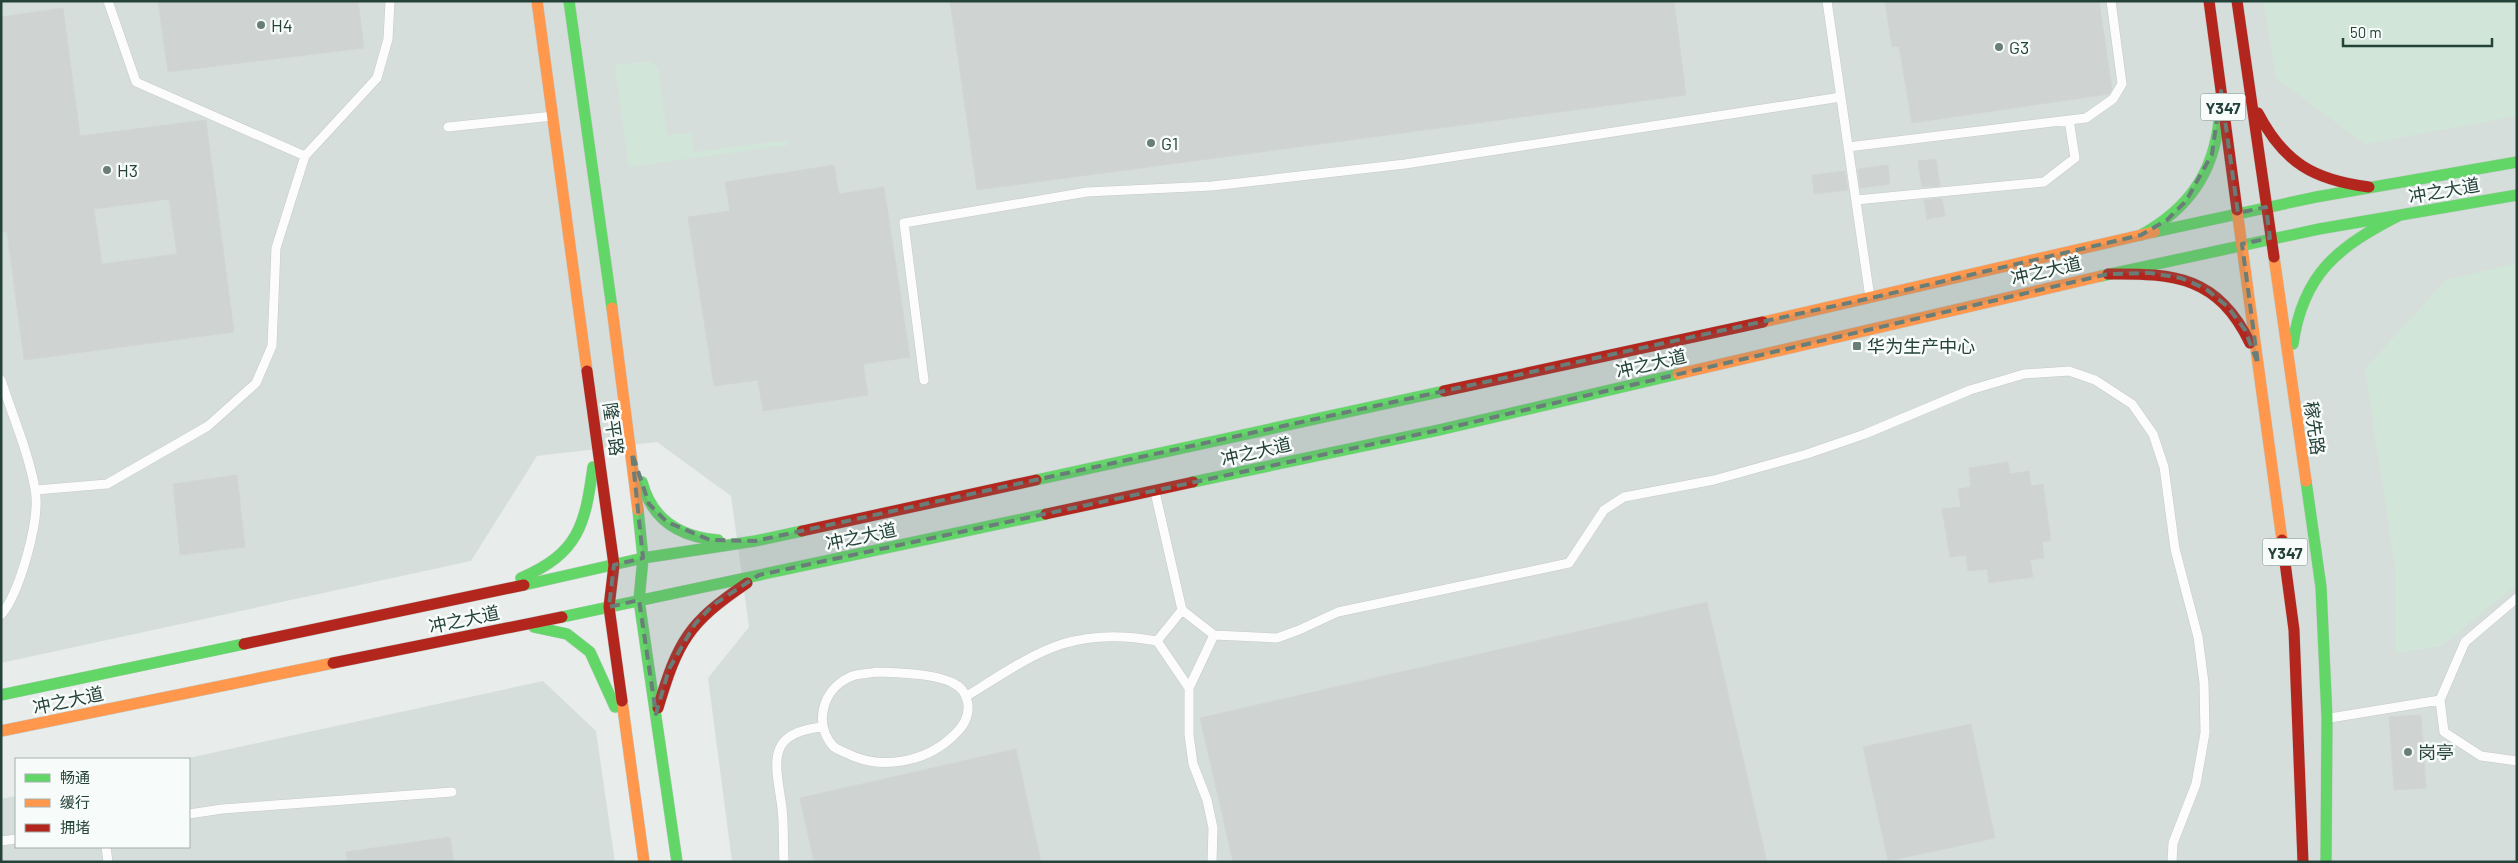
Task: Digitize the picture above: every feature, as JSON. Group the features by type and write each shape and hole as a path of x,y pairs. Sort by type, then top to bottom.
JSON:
{"main road":[{"name":"隆平路","path":"537,1 614,565 609,607 644,862"},
{"name":"隆平路","path":"569,1 632,453 643,558 639,600 677,862"},
{"name":"Y347","path":"2209,1 2294,630 2302,862"},
{"name":"稼先路","path":"2237,1 2320,587 2327,718 2326,862"},
{"path":"2141,235 2167,220 2186,201 2200,179 2212,154 2219,126 2221,90"},
{"path":"2250,96 2265,128 2281,150 2301,166 2330,180 2369,187"},
{"name":"冲之大道","path":"1,695 478,595 643,558 755,541 1870,298 2266,207 2369,187 2517,162"},
{"name":"冲之大道","path":"1,732 490,632 1155,492 1439,430 2270,238 2517,195"},
{"path":"2291,382 2293,338 2301,301 2318,274 2341,249 2366,231 2400,215"},
{"path":"2108,274 2150,273 2181,278 2206,289 2228,307 2245,330 2258,364"},
{"path":"478,595 532,574 562,552 579,532 589,498 597,431"},
{"path":"632,453 649,504 667,522 691,535 710,540 755,541"},
{"path":"656,714 669,669 682,642 695,624 713,606 759,575"},
{"path":"490,632 539,626 568,634 590,652 627,733"}],"lane":[{"path":"108,1 136,82 305,156"},
{"path":"36,490 107,484 208,426 256,383 272,346 276,248 305,156 377,78 388,39 390,1"},
{"path":"1827,1 1870,298"},
{"path":"1848,146 2086,118 2113,100 2122,84 2111,1"},
{"path":"924,380 904,224 1087,192 1212,186 1405,164 1841,97"},
{"path":"448,127 553,116"},
{"path":"1856,200 2044,182 2075,158 2069,120"},
{"path":"1155,492 1182,610 1214,635 1282,637 1338,612 1569,563 1604,510 1624,497 1714,480 1807,454 1865,434 1970,390 2007,379 2036,372 2069,371 2095,380 2132,404 2153,434 2164,468 2175,550 2198,637 2204,684 2205,733 2196,784 2173,843 2172,862"},
{"path":"1,380 36,490 32,534 21,578 1,615"},
{"path":"2517,598 2465,642 2440,700 2444,732 2481,756 2517,761"},
{"path":"1157,641 1182,610"},
{"path":"1212,862 1213,828 1207,800 1192,764 1189,735 1189,688 1214,635"},
{"path":"967,696 1028,658 1061,643 1096,636 1130,636 1157,641 1189,688"},
{"path":"876,672 910,674 945,680 958,686 967,696 969,714 960,729 944,746 917,758 886,763 856,758 833,747 822,726 822,710 832,691 850,677 876,672"},
{"path":"2327,718 2440,700"},
{"path":"784,862 782,810 775,767 778,747 789,735 803,728 822,726"},
{"path":"190,814 222,809 452,792"},
{"path":"1,841 15,839"},
{"path":"106,848 108,862"}],"highlighted area":[{"path":"2221,91 2238,213 2266,207 2270,238 2242,244 2258,364 2245,330 2228,307 2206,289 2181,278 2150,273 2108,274 1439,430 759,575 713,605 695,624 669,669 656,714 639,600 609,607 614,565 643,558 632,453 649,504 667,522 710,540 755,541 1871,298 2141,235 2167,220 2186,201 2212,154"}],"shaded area":[{"path":"1,1 2517,1 2517,862 732,862 708,678 749,627 731,496 657,442 537,456 471,561 1,663"},
{"path":"543,681 596,731 615,862 1,862 1,799 15,796 15,848 190,848 189,758"}],"green space":[{"path":"2264,1 2517,1 2517,116 2365,144 2276,78"},
{"path":"649,61 658,68 667,135 691,132 694,152 787,140 788,145 629,167 615,65"},
{"path":"2517,263 2517,584 2441,646 2396,653 2396,572 2365,369 2446,280"}],"building":[{"name":"H4","path":"158,1 358,1 364,48 168,72"},
{"name":"G1","path":"950,1 1674,1 1686,95 977,190"},
{"name":"G3","path":"1885,1 2099,1 2112,89 2109,94 1912,123 1899,46 1892,47"},
{"name":"H3","path":"63,8 80,136 206,120 234,332 24,360 7,232 1,232 1,17","holes":["169,199 177,254 102,264 94,209"]},
{"path":"1936,159 1940,186 1922,187 1918,161"},
{"path":"834,165 839,194 884,187 910,357 863,364 868,395 763,411 758,380 714,386 688,217 730,211 725,182"},
{"path":"1888,165 1890,184 1860,188 1858,169"},
{"path":"1845,171 1848,190 1814,194 1812,175"},
{"path":"1942,198 1945,216 1927,219 1924,200"},
{"path":"2008,462 2010,474 2029,471 2031,486 2043,484 2051,540 2042,542 2044,558 2030,560 2033,577 1989,583 1987,569 1968,571 1966,555 1950,557 1942,509 1961,507 1958,489 1971,487 1969,468"},
{"path":"237,475 245,547 180,555 173,484"},
{"path":"1707,602 1767,862 1233,862 1200,718"},
{"name":"岗亭","path":"2421,715 2426,788 2394,790 2389,717"},
{"path":"1971,724 1995,838 1888,861 1863,747"},
{"path":"1016,749 1041,862 814,862 800,798"},
{"path":"450,837 454,862 347,862 346,852"}],"traffic: fast":[{"path":"569,1 612,308"},
{"path":"2141,235 2172,214 2195,188 2211,158 2219,121"},
{"path":"2154,232 2316,197 2517,162"},
{"path":"2101,276 2319,229 2517,195"},
{"path":"2293,344 2305,298 2327,264 2359,238 2400,215"},
{"path":"1193,482 1439,430 1678,374"},
{"path":"1036,480 1444,391"},
{"path":"521,578 556,558 576,535 587,505 593,467"},
{"path":"2306,481 2321,587 2327,718 2326,862"},
{"path":"642,482 653,507 670,524 692,535 718,540"},
{"path":"638,510 643,558 639,600 677,862"},
{"path":"562,617 1046,514"},
{"path":"524,585 643,558 755,541 802,531"},
{"path":"534,627 567,634 590,652 615,707"},
{"path":"1,695 244,644"}],"traffic: slow":[{"path":"537,1 587,371"},
{"path":"2237,210 2282,540"},
{"path":"1763,322 2154,232"},
{"path":"2274,257 2306,481"},
{"path":"1678,374 2101,276"},
{"path":"612,308 638,510"},
{"path":"1,731 333,663"},
{"path":"622,701 644,862"}],"traffic: jam":[{"path":"2209,1 2237,210"},
{"path":"2237,1 2274,257"},
{"path":"2258,113 2279,145 2290,157 2303,166 2332,180 2369,187"},
{"path":"2108,274 2154,275 2192,283 2209,292 2224,304 2238,321 2250,343"},
{"path":"1444,391 1763,322"},
{"path":"587,371 614,565 609,607 622,701"},
{"path":"802,531 1036,480"},
{"path":"1046,514 1193,482"},
{"path":"2282,540 2294,630 2303,862"},
{"path":"658,708 672,666 688,635 711,610 747,583"},
{"path":"244,644 524,585"},
{"path":"333,663 562,617"}],"place":[{"name":"H4","path":"261,25"},
{"name":"G3","path":"1999,47"},
{"name":"G1","path":"1151,143"},
{"name":"H3","path":"107,170"},
{"name":"华为生产中心","path":"1857,346"},
{"name":"岗亭","path":"2408,752"}]}
